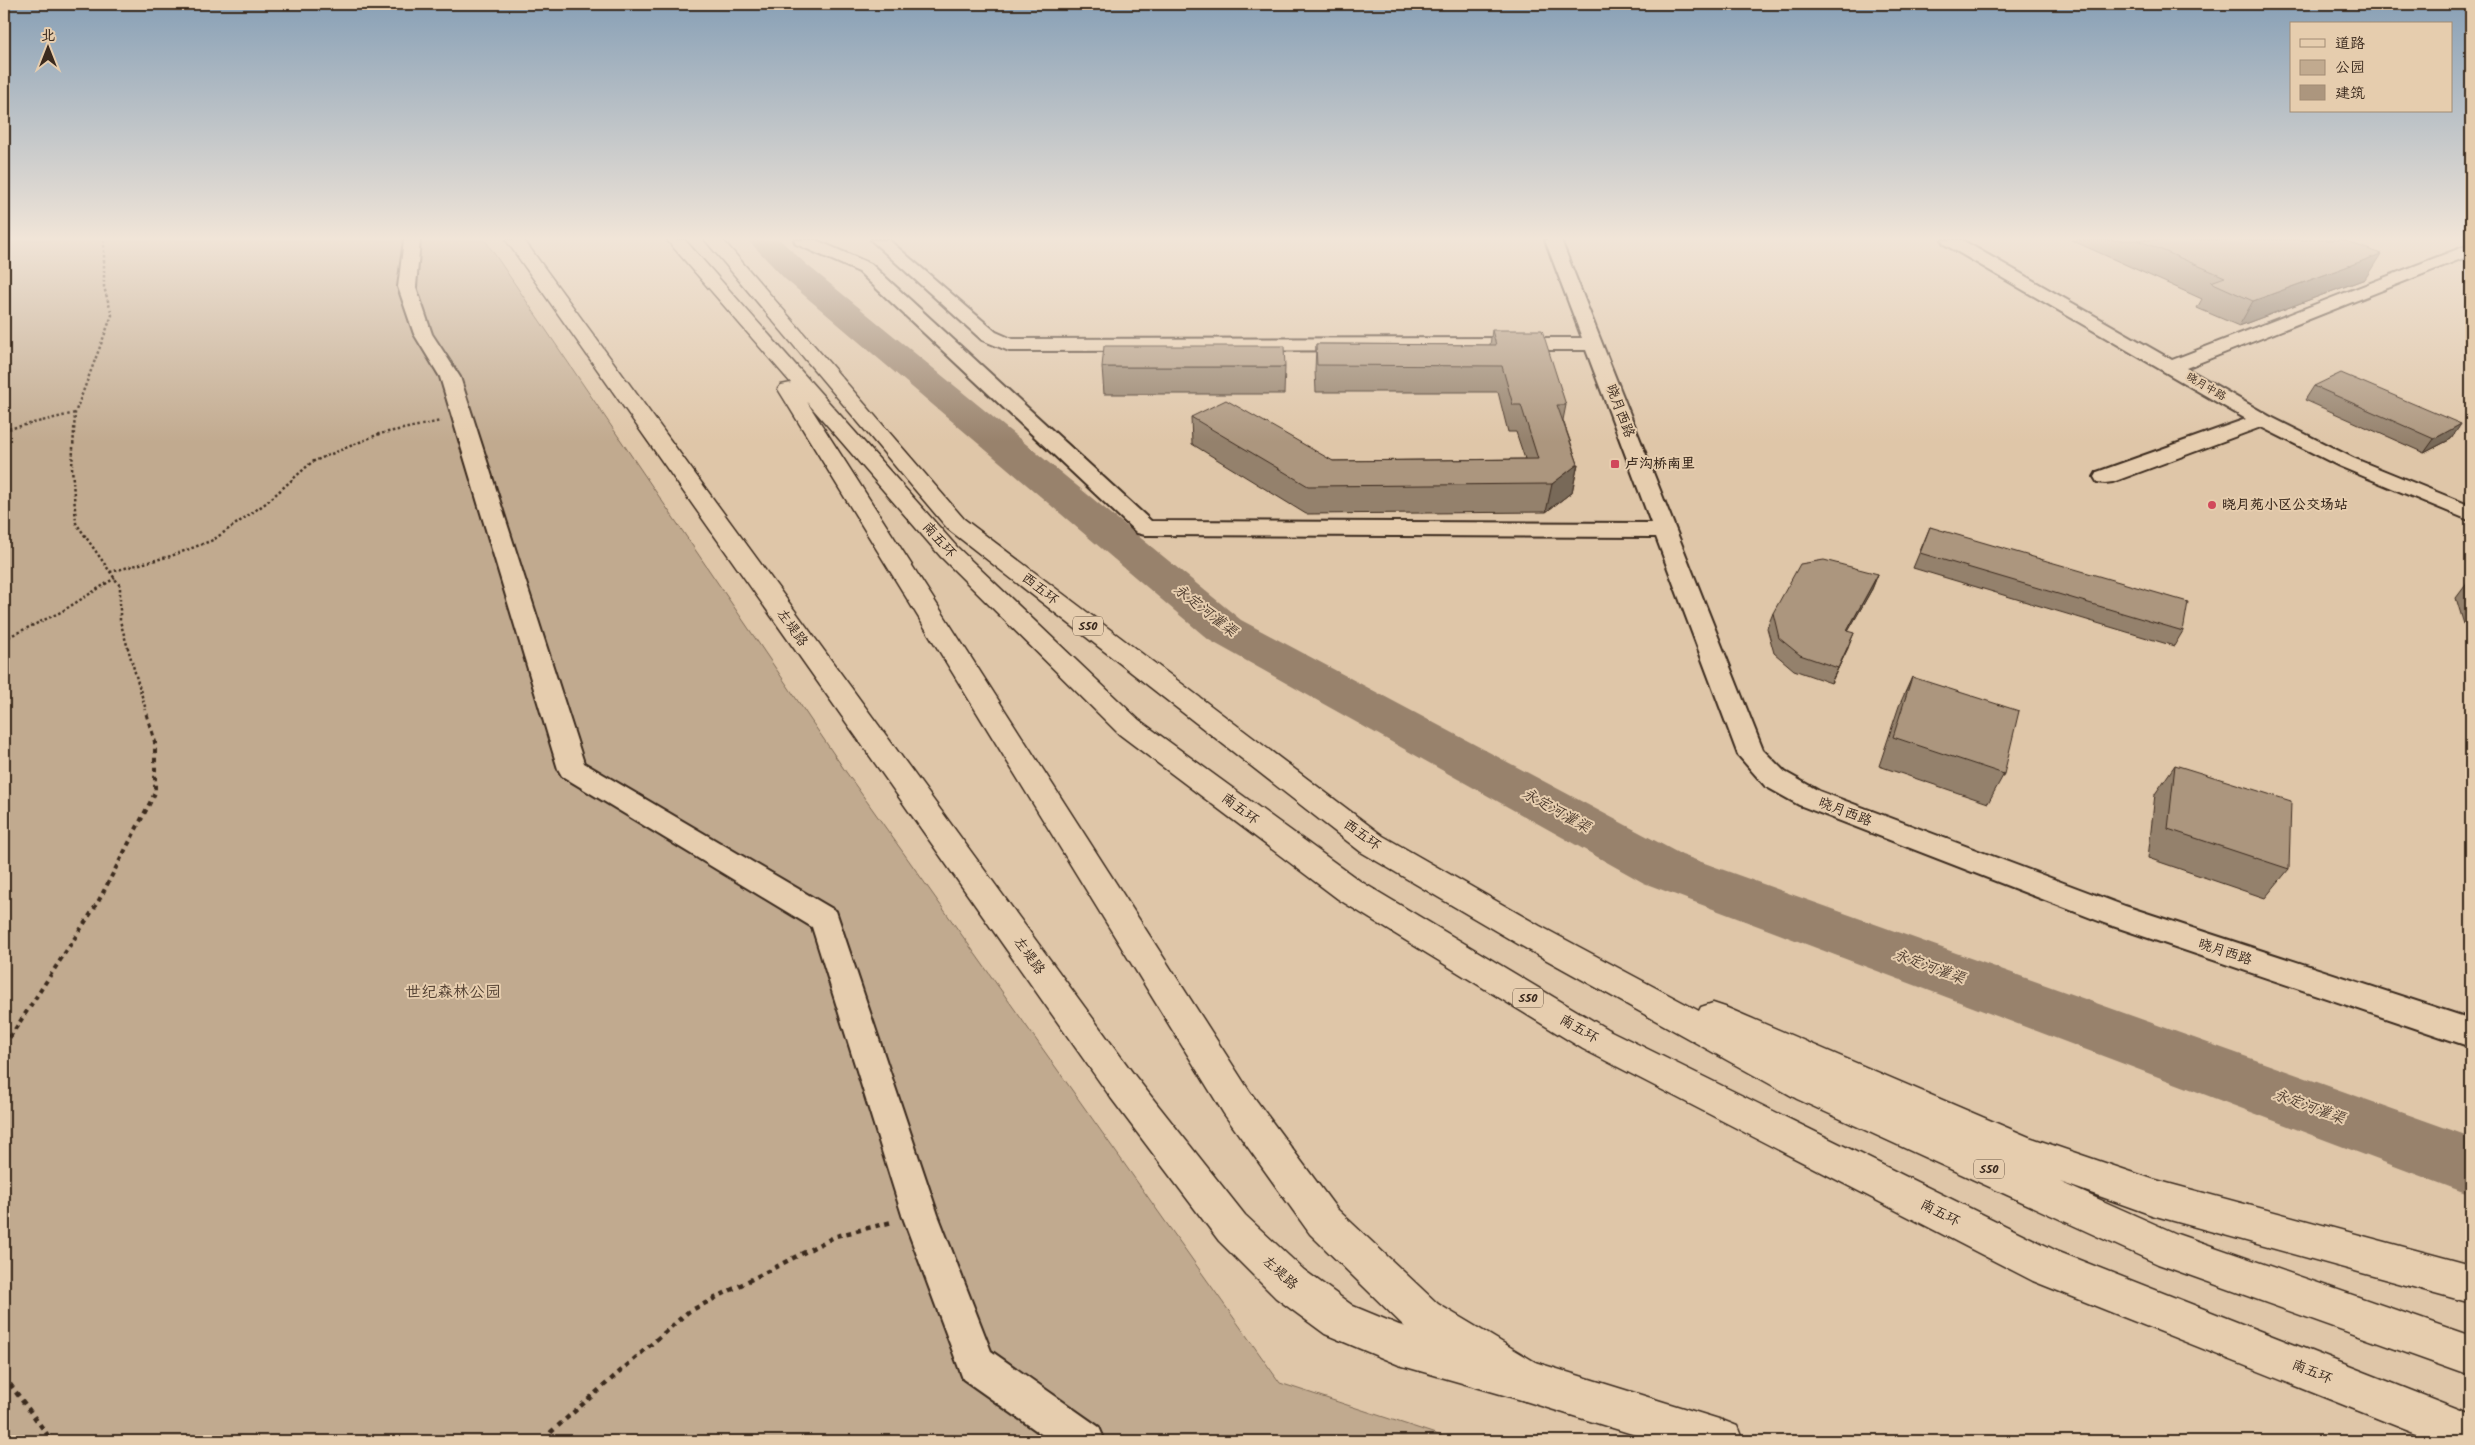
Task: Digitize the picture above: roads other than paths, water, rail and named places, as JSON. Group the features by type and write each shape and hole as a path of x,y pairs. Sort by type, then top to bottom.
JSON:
{"main road":[{"name":"左堤路","path":"563,307 1123,1087 1232,1228 1290,1284 1340,1320 1399,1345 1525,1380 1722,1441"},
{"name":"S50","path":"734,307 746,322"},
{"name":"西五环","path":"771,307 956,524 1372,844 1529,935"},
{"path":"746,322 1237,1104 1323,1221 1424,1318 1525,1380"},
{"name":"南五环","path":"746,322 949,552 1129,727 1349,890 1595,1039 2047,1268 2471,1435"},
{"path":"1529,935 2022,1152 2152,1197 2471,1284"},
{"name":"S50","path":"1529,935 1809,1088 2163,1247 2471,1356"}],"street":[{"path":"414,307 423,334 450,377 572,769 825,920 920,1215 977,1365 1085,1441"},
{"path":"907,307 1145,528 1663,530"},
{"path":"956,307 988,336 1009,346 1594,344"},
{"name":"晓月西路","path":"1580,307 1622,414 1663,530 1751,756 1775,779 1809,798 2115,915 2471,1033"},
{"name":"晓月中路","path":"2067,307 2262,420 2346,462 2471,514"},
{"path":"2171,367 2322,307"},
{"path":"2105,477 2262,420"}],"waterway":[{"name":"永定河灌渠","path":"838,307 1225,630 1663,869 2471,1166"}],"place":[{"name":"卢沟桥南里","path":"1615,464"},
{"name":"晓月苑小区公交场站","path":"2212,505"}],"park label":[{"name":"世纪森林公园","path":"453,992"}]}
